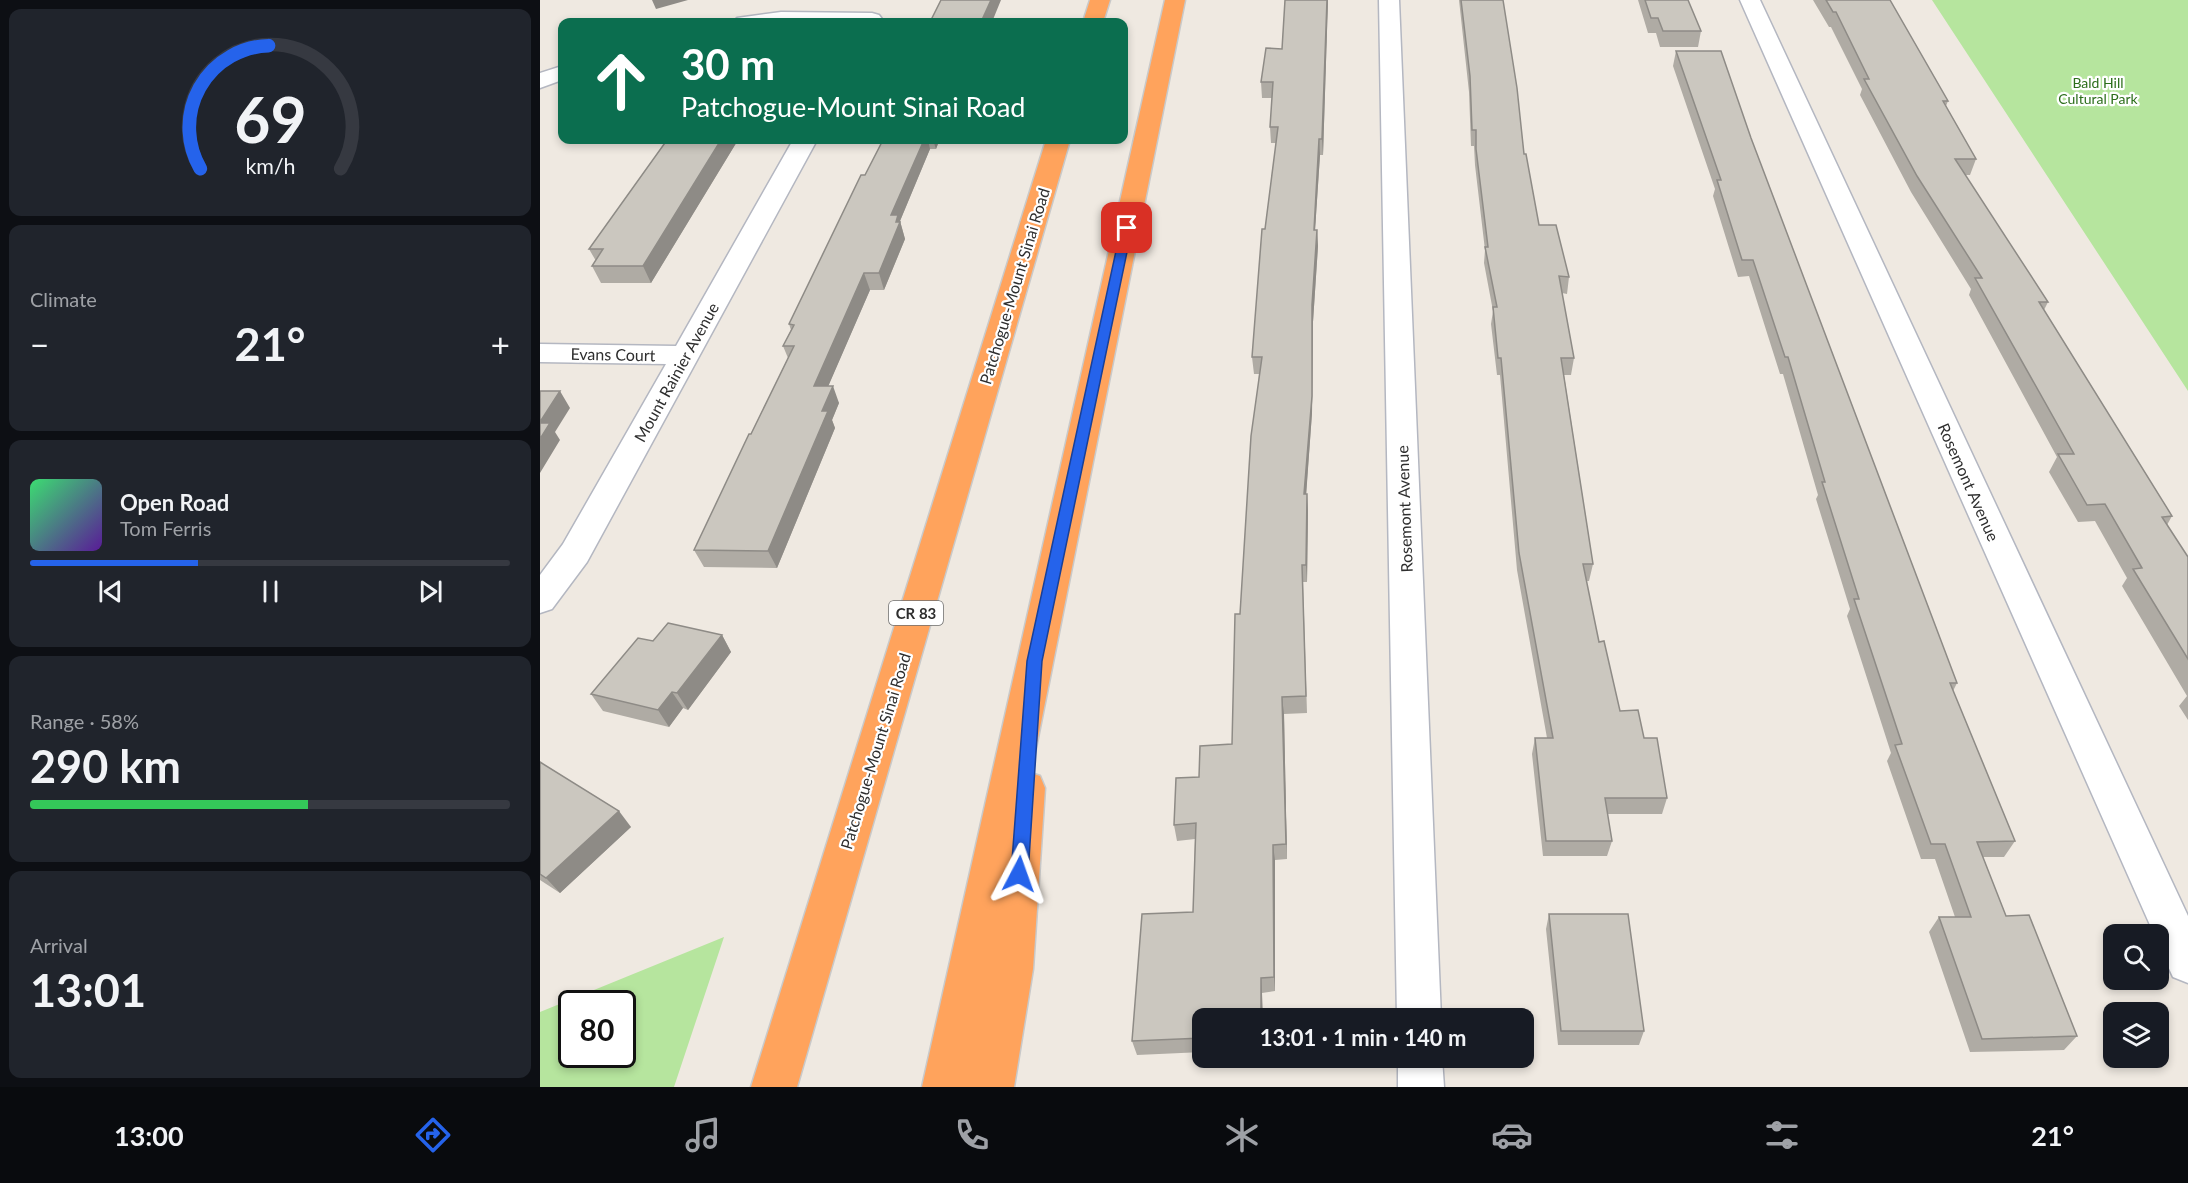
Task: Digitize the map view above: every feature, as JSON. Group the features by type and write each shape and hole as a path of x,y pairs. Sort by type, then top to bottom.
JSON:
{"highway":[{"path":"1094,18 1100,0"},
{"path":"945,1087 1175,0"},
{"name":"Patchogue-Mount Sinai Road","path":"776,1077 1057,144"},
{"path":"991,1087 1012,969 1035,661"}],"street":[{"path":"873,18 882,0"},
{"name":"Rosemont Avenue","path":"1389,0 1419,1008"},
{"name":"Rosemont Avenue","path":"1749,0 2188,963"},
{"path":"540,81 558,74"},
{"name":"Mount Rainier Avenue","path":"540,600 575,554 803,144"},
{"name":"Evans Court","path":"540,353 686,355"},
{"path":"1420,1068 1421,1087"}],"green space":[{"name":"Bald Hill Cultural Park","path":"1932,0 2188,0 2188,391"},
{"path":"724,937 674,1087 540,1087 540,1012 558,1005 558,1068 636,1068 636,990 594,990"}],"building":[{"path":"941,0 991,0 983,18 932,18"},
{"path":"1285,0 1327,0 1322,139 1319,139 1314,230 1317,230 1312,305 1312,396 1304,494 1307,494 1306,565 1302,565 1306,696 1282,697 1286,844 1273,845 1274,977 1261,978 1261,1008 1192,1008 1192,1038 1132,1041 1142,914 1193,912 1196,823 1174,825 1176,778 1199,777 1200,746 1232,744 1235,614 1240,614 1251,436 1262,357 1252,357 1262,229 1265,229 1278,127 1270,127 1273,82 1261,82 1266,48 1282,49"},
{"path":"1461,0 1503,0 1517,88 1524,154 1526,154 1539,225 1556,225 1569,277 1559,276 1574,358 1561,358 1593,564 1583,564 1599,642 1604,641 1620,711 1638,710 1644,738 1657,738 1667,798 1605,798 1612,841 1546,841 1535,738 1553,738 1519,553 1501,358 1498,358 1493,307 1497,307 1485,247 1488,247 1476,149 1476,130 1472,130 1470,76"},
{"path":"1645,0 1688,0 1701,31 1663,31 1658,18 1651,18"},
{"path":"1826,0 1890,0 1948,101 1943,101 1976,159 1955,159 2048,302 2039,302 2172,516 2162,517 2188,557 2188,659 2133,569 2142,568 2105,504 2087,505 2058,454 2074,454 1975,278 1982,278 1917,176 1864,79 1869,79 1836,12 1833,12"},
{"path":"1676,51 1721,51 1751,138 1957,683 1950,683 2015,841 1977,842 2006,916 2029,915 2077,1036 1982,1039 1939,917 1971,917 1945,844 1931,844 1895,745 1902,744 1854,599 1859,599 1822,482 1825,482 1788,357 1785,357 1753,260 1742,260 1717,180 1721,180"},
{"path":"664,144 719,144 643,266 592,266 603,249 589,249"},
{"path":"881,144 922,144 891,215 898,215 896,222 900,222 879,273 864,273 814,386 833,386 822,411 828,411 768,551 694,550 794,346 783,346 794,325 789,324 861,175 865,175"},
{"path":"540,391 560,391 540,422"},
{"path":"540,423 550,423 540,439"},
{"path":"668,623 722,635 677,693 672,692 658,710 591,694 638,638 653,641"},
{"path":"540,762 619,811 546,878 540,874"},
{"path":"1549,914 1628,914 1644,1031 1561,1031"}],"route":[{"path":"1019,874 1035,661 1127,228"}]}
